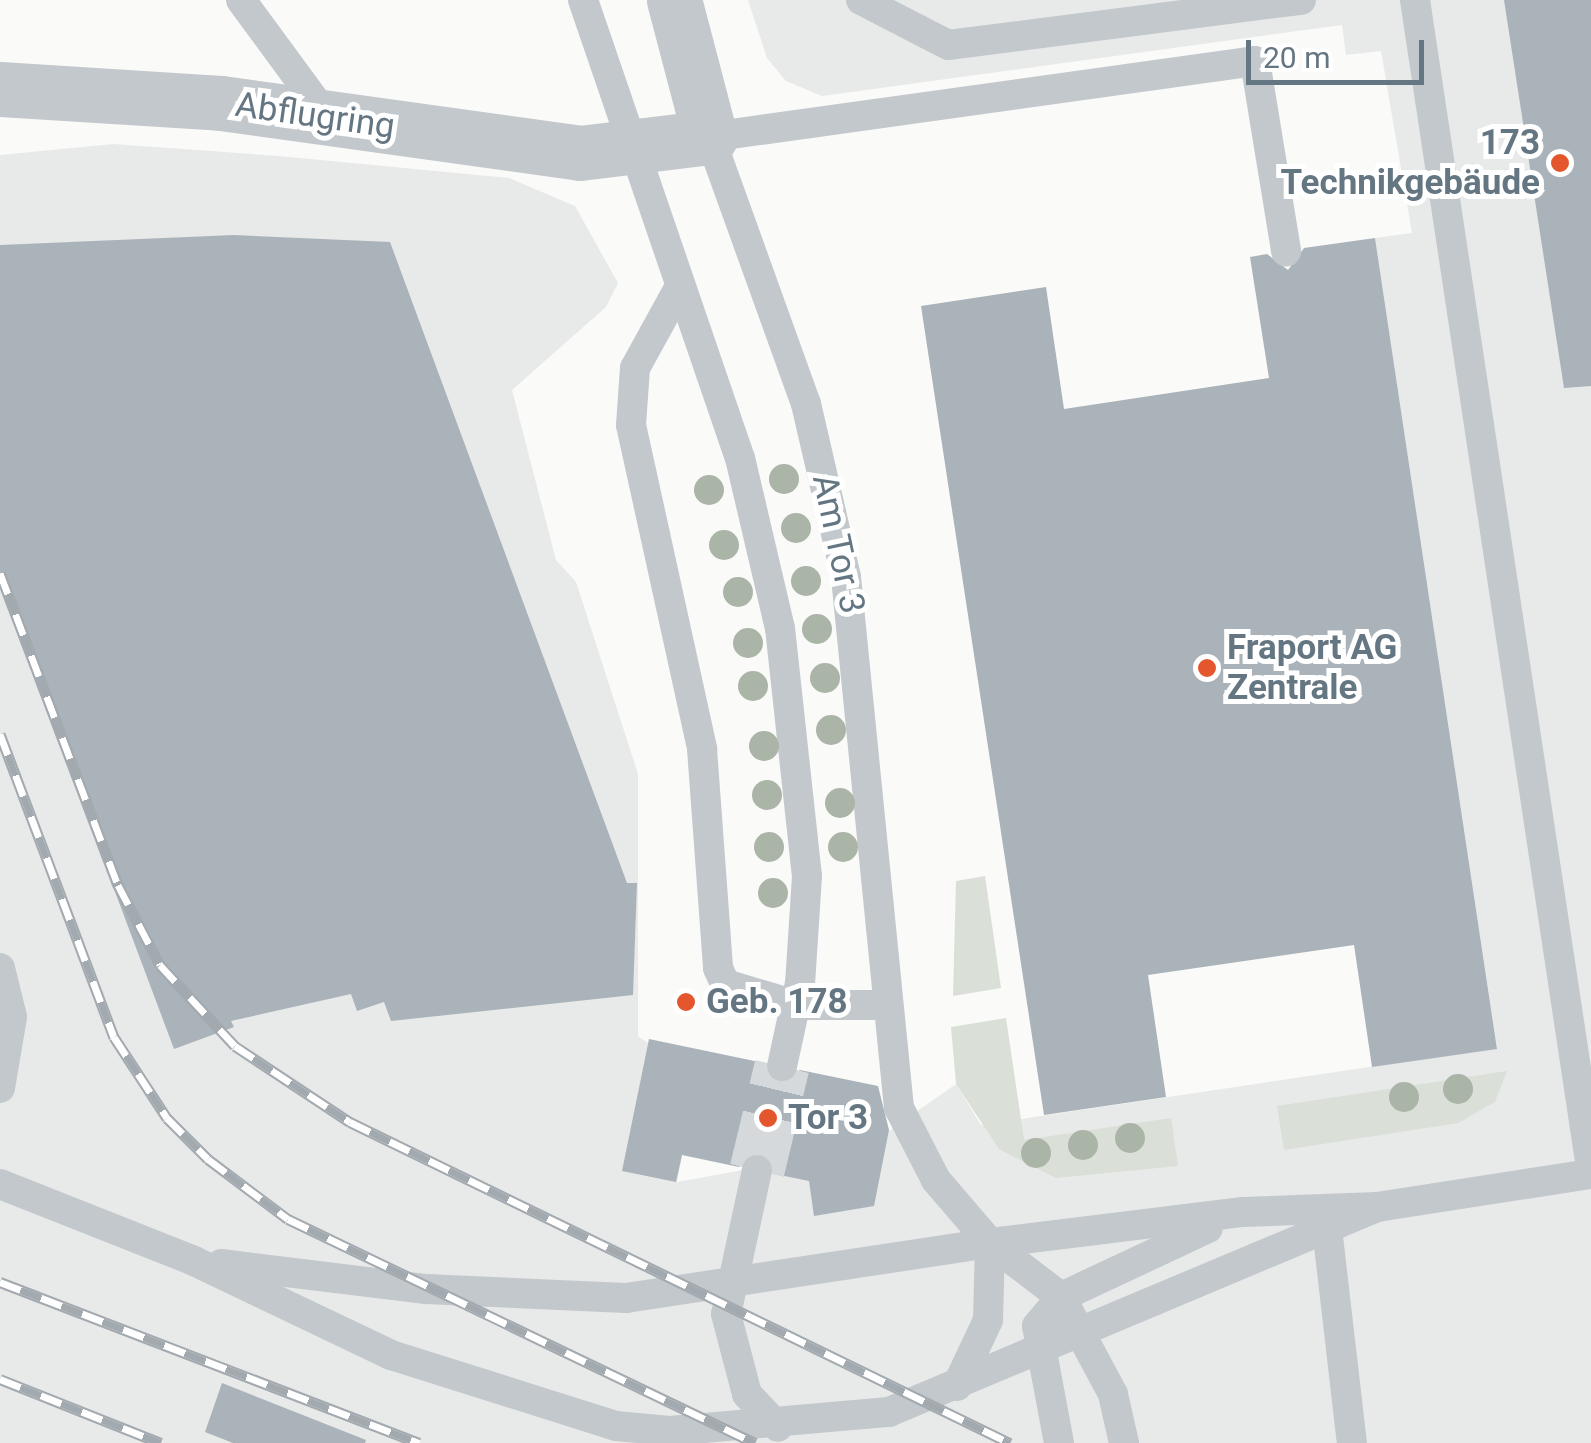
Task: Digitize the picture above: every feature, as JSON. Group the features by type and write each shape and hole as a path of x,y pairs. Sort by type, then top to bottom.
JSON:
{"street":[{"name":"Am Tor 3","path":"674,0 710,137"},
{"name":"Abflugring","path":"1,89 328,118 580,153 710,137"}],"lane":[{"path":"240,0 328,118"},
{"path":"583,0 626,148 679,288 759,528 797,732 807,876 796,1004 782,1066"},
{"path":"861,0 948,45 1302,0"},
{"path":"194,1261 520,1294 626,1298 990,1243 1242,1212 1377,1207 1591,1171 1415,0"},
{"path":"710,137 1255,62 1286,251"},
{"name":"Am Tor 3","path":"710,137 806,404 843,559 867,724 884,1004 899,1108 936,1180 990,1243 1061,1297 1086,1335 1124,1443"},
{"path":"679,288 635,368 631,424 702,749 718,968 725,984 796,1004 884,1004"},
{"path":"0,968 12,1017 0,1088"},
{"path":"757,1170 730,1284 731,1353 747,1394 778,1426"},
{"path":"0,1184 194,1261 391,1355 560,1410 670,1432 778,1426 889,1412 1041,1354 1377,1207"},
{"path":"1059,1443 1037,1326 1061,1297 1242,1212"},
{"path":"1327,1228 1352,1443"},
{"path":"957,1386 988,1320 990,1243"}],"shaded area":[{"path":"748,0 1591,0 1591,1443 0,1443 0,155 113,144 279,156 509,178 575,206 618,283 606,307 512,390 556,560 576,582 638,774 638,1036 697,1078 677,1182 865,1148 956,1084 981,1125 1497,1048 1375,238 1412,233 1381,51 1346,55 1342,25 822,96 786,81 767,58"},
{"path":"985,876 1001,988 953,996 956,881"},
{"path":"1006,1018 1024,1140 1171,1118 1178,1166 1056,1178 999,1149 956,1084 951,1027"},
{"path":"1507,1071 1495,1102 1458,1123 1284,1150 1277,1106"}],"building":[{"name":"173 Technikgebäude","path":"1504,0 1591,0 1591,386 1564,388"},
{"path":"234,235 390,242 627,883 637,883 633,995 391,1021 384,1002 357,1011 351,994 231,1021 234,1027 174,1049 0,585 0,245"},
{"name":"Fraport AG Zentrale","path":"1375,238 1497,1049 1372,1067 1354,945 1148,975 1166,1097 1044,1115 921,306 1046,287 1064,409 1269,378 1250,257 1267,254 1288,270 1304,248"},
{"name":"Tor 3","path":"649,1039 764,1063 779,1084 800,1070 878,1086 889,1130 874,1206 814,1216 809,1181 775,1174 760,1152 739,1167 682,1155 676,1182 622,1171"},
{"path":"222,1383 366,1440 365,1443 233,1443 205,1432"}],"tunnel":[{"path":"757,1170 782,1066"}],"railway":[{"path":"0,573 118,885 160,965 235,1046 350,1122 1010,1443"},
{"path":"0,734 114,1037 167,1118 208,1159 288,1219 755,1443"},
{"path":"0,1282 419,1443"},
{"path":"0,1379 161,1443"}],"place":[{"name":"173 Technikgebäude","path":"1560,163"},
{"name":"Fraport AG Zentrale","path":"1207,668"},
{"name":"Geb. 178","path":"686,1002"},
{"name":"Tor 3","path":"768,1118"}]}
